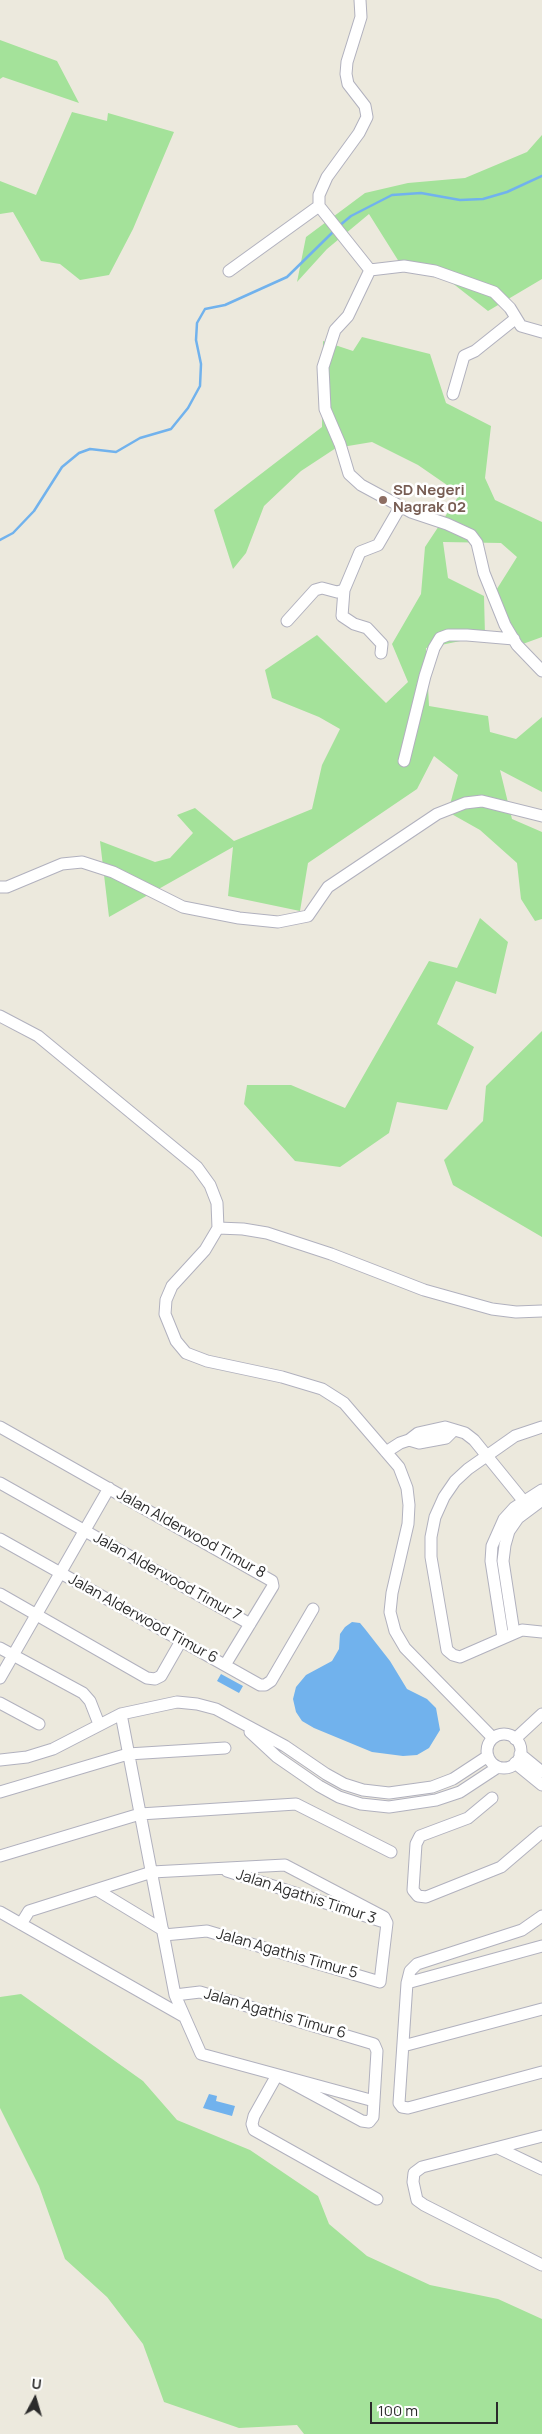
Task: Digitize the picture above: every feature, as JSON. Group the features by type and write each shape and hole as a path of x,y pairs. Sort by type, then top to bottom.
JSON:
{"street":[{"path":"360,0 361,17 347,62 346,74 348,84 365,106 367,117 360,133 327,177 319,195 319,206 370,270"},
{"path":"230,271 319,206"},
{"path":"370,270 404,266 434,271 494,292 510,308 523,328 542,332"},
{"path":"370,270 348,316 335,330 323,367 325,409 340,444 349,474 361,485 400,507 471,535 477,543 490,590 514,639 542,671"},
{"path":"453,394 464,356 475,351 516,319"},
{"path":"381,653 382,644 367,628 354,624 342,616 344,590 360,552 376,546 400,507"},
{"path":"287,621 314,590 322,588 337,592 344,590"},
{"path":"404,761 425,676 434,648 440,638 448,634 514,639"},
{"path":"0,887 7,887 62,864 82,862 113,872 183,907 239,918 278,922 308,916 328,887 436,814 465,803 482,801 542,816"},
{"path":"0,1016 38,1036 197,1168 210,1185 217,1204 218,1228 205,1250 172,1286 166,1300 165,1314 176,1341 186,1353 207,1361 282,1377 322,1389 344,1403 399,1467 407,1488 409,1505 408,1524 392,1593 390,1612 394,1631 405,1648 493,1738"},
{"path":"218,1228 243,1229 267,1233 331,1254 424,1290 492,1309 516,1312 542,1311"},
{"name":"Jalan Alderwood Timur 8","path":"0,1427 272,1581 273,1586 250,1624"},
{"path":"386,1452 400,1443 409,1440 418,1432 445,1427 466,1433 474,1440 527,1506"},
{"path":"542,1427 515,1436 455,1480 444,1497 435,1517 431,1537 431,1557 447,1650 453,1655 460,1657 522,1630 542,1632"},
{"name":"Jalan Alderwood Timur 7","path":"0,1483 250,1624"},
{"path":"0,1678 109,1488"},
{"path":"514,1633 503,1560 505,1545 509,1531 527,1506 542,1490"},
{"path":"503,1638 491,1562 492,1546 504,1519 542,1500"},
{"name":"Jalan Alderwood Timur 6","path":"0,1539 260,1685 266,1685 271,1681 313,1609"},
{"path":"0,1594 147,1678 155,1679 161,1676 181,1640"},
{"path":"225,1665 250,1624"},
{"path":"0,1648 83,1693 90,1701 99,1724"},
{"path":"0,1760 27,1757 53,1749 121,1714 177,1702 210,1708 236,1719 285,1746 326,1774 344,1784 363,1790 389,1793 432,1786 453,1779 488,1756"},
{"path":"0,1703 39,1724"},
{"path":"121,1714 175,1995 201,2054 374,2101 373,2117 369,2122 362,2121 277,2075"},
{"path":"516,1739 542,1714"},
{"path":"236,1719 278,1757 319,1786 339,1797 360,1804 388,1807 436,1800 460,1792 498,1767 507,1768 518,1759"},
{"path":"498,1767 488,1756 488,1746 493,1738 504,1734 516,1739"},
{"path":"516,1739 518,1759 542,1785"},
{"path":"0,1792 128,1754 225,1748"},
{"path":"518,1759 542,1772"},
{"path":"492,1798 468,1818 420,1836 416,1844 413,1890 418,1896 426,1897 501,1867 542,1832"},
{"path":"0,1856 140,1814 296,1804 391,1852"},
{"name":"Jalan Agathis Timur 3","path":"21,1924 28,1911 152,1872 285,1865 384,1917 388,1923"},
{"name":"Jalan Agathis Timur 3","path":"220,1869 388,1923"},
{"path":"97,1890 164,1933"},
{"path":"0,1912 183,2016"},
{"path":"542,1916 522,1930 417,1964 410,1971 406,1983 399,2103 402,2107 408,2108 542,2072"},
{"name":"Jalan Agathis Timur 5","path":"164,1933 207,1931 380,1982 388,1923"},
{"path":"406,1983 542,1946"},
{"name":"Jalan Agathis Timur 6","path":"175,1995 200,1992 374,2044 377,2051 374,2101"},
{"path":"403,2046 542,2009"},
{"path":"277,2075 254,2116 252,2124 254,2130 377,2199"},
{"path":"542,2136 422,2167 414,2173 413,2182 417,2200 424,2205 542,2265"},
{"path":"498,2148 542,2169"}],"green space":[{"path":"0,40 57,61 79,103 3,77 0,79"},
{"path":"72,112 107,121 108,113 174,132 133,229 109,275 80,280 60,264 41,261 13,212 0,214 0,181 36,195"},
{"path":"542,135 542,279 488,311 442,275 401,265 369,214 327,249 297,282 306,237 365,193 408,183 465,178 527,152"},
{"path":"362,337 430,354 446,403 491,426 485,478 495,500 542,522 542,637 520,645 495,592 517,557 501,543 443,542 448,578 484,596 485,636 426,648 429,706 488,716 490,732 516,739 542,717 542,792 500,770 512,819 542,832 542,919 535,921 521,899 517,863 480,830 448,812 458,775 434,756 417,789 308,863 300,911 228,896 233,847 109,917 100,841 155,862 170,858 193,833 177,815 195,808 234,841 312,809 322,765 340,729 319,717 272,698 265,670 317,635 386,703 408,682 392,644 421,594 425,547 460,494 418,465 372,442 336,448 301,471 264,506 246,553 233,569 214,510 322,427 323,341 353,351"},
{"path":"480,918 508,942 496,994 456,981 437,1024 474,1047 447,1110 397,1102 389,1133 340,1167 295,1161 244,1104 247,1085 291,1085 345,1108 429,961 457,968"},
{"path":"542,1031 542,1237 453,1185 444,1160 483,1121 486,1086"},
{"path":"21,1994 143,2081 177,2120 250,2150 318,2196 329,2224 367,2256 430,2285 498,2299 542,2319 542,2434 304,2434 297,2425 239,2428 164,2402 143,2344 107,2297 65,2259 39,2186 0,2108 0,1997"}],"water":[{"path":"352,1622 360,1623 365,1629 390,1661 407,1689 427,1699 436,1708 440,1730 429,1748 417,1755 403,1756 372,1752 314,1728 302,1721 296,1712 293,1699 296,1687 306,1675 332,1661 339,1649 340,1634"},
{"path":"221,1674 243,1686 239,1693 217,1681"},
{"path":"209,2094 217,2096 216,2101 235,2106 232,2116 203,2108"}],"waterway":[{"path":"339,226 351,216 392,195 421,193 460,200 483,199 507,192 542,176"},
{"path":"0,540 13,533 34,511 62,467 79,453 90,449 116,452 140,438 171,429 188,408 200,386 201,364 196,340 197,323 205,309 225,305 287,277 335,230"}],"place":[{"name":"SD Negeri Nagrak 02","path":"383,500"}]}
